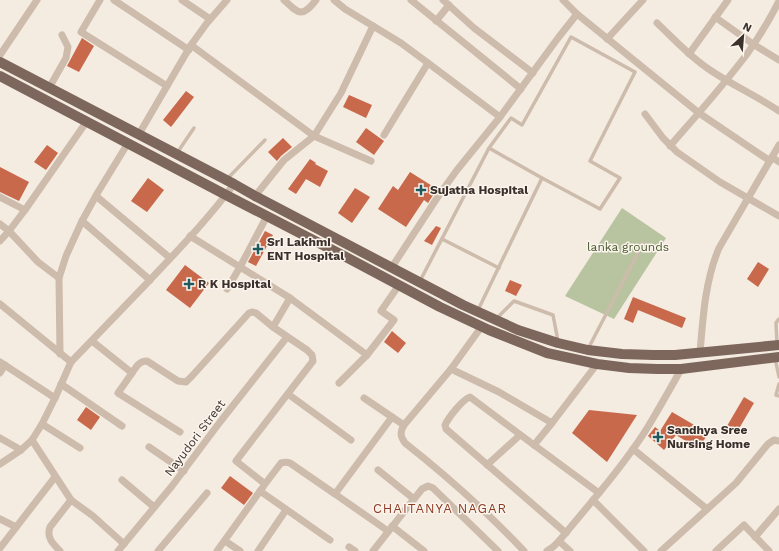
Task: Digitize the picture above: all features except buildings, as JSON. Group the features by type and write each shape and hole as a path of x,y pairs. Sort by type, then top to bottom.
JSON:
{"main road":[{"path":"0,62 420,282 518,330 558,343 588,350 622,354 675,355 778,345"},
{"path":"0,76 440,307 547,353 597,364 629,368 681,369 777,357"}],"street":[{"path":"0,55 37,0"},
{"path":"100,0 81,32 168,86"},
{"path":"114,0 190,47 314,136 371,161"},
{"path":"182,0 210,19"},
{"path":"139,134 190,47 210,19 227,0"},
{"path":"284,0 294,10 302,12 306,11 316,0"},
{"path":"334,0 350,12 401,43 500,117"},
{"path":"411,0 521,89"},
{"path":"563,0 577,14 699,113 771,159 779,162"},
{"path":"607,38 643,0"},
{"path":"689,54 728,0"},
{"path":"436,21 446,3 474,28 533,73"},
{"path":"670,146 726,80 753,44 778,5"},
{"path":"392,267 439,195 473,149 500,117 577,14"},
{"path":"715,17 753,44 779,60"},
{"path":"657,23 689,54 704,66 779,111"},
{"path":"255,196 284,160 314,136 341,93 373,26"},
{"path":"49,88 66,58 68,47 62,35"},
{"path":"384,135 428,63"},
{"path":"645,114 670,146 690,162 733,190 779,216"},
{"path":"0,241 25,210 87,121"},
{"path":"60,354 59,278 66,256 82,221 128,143"},
{"path":"700,353 706,296 713,261 719,248 779,145"},
{"path":"0,464 32,440 55,398 71,362 190,236 226,195 230,182"},
{"path":"96,196 170,258"},
{"path":"0,197 25,210"},
{"path":"227,289 240,268 266,216"},
{"path":"82,221 150,280"},
{"path":"0,224 9,231 38,262 59,278"},
{"path":"190,236 290,298 367,355"},
{"path":"339,383 367,355 394,320 381,311 399,285"},
{"path":"273,327 290,298"},
{"path":"0,304 71,362"},
{"path":"180,432 118,393 139,364 143,361 146,361 178,381 186,382 249,313 256,313 273,327 307,350 312,355 313,359 311,364 236,461 265,484"},
{"path":"482,326 451,369 404,425 401,430 401,434 405,442 440,471 524,551"},
{"name":"Nayudori Street","path":"118,551 184,471 287,336"},
{"path":"92,341 132,373"},
{"path":"0,373 2,363 55,398"},
{"path":"534,445 597,364"},
{"path":"451,369 499,392 552,423"},
{"path":"548,551 566,533 620,467 652,421 681,369"},
{"path":"61,384 122,426"},
{"path":"288,394 351,440"},
{"path":"364,398 404,425"},
{"path":"566,533 445,427 448,421 465,401 469,398 473,398 520,435 600,493"},
{"path":"335,494 392,417"},
{"path":"42,424 80,448"},
{"path":"487,465 520,435"},
{"path":"0,438 20,450"},
{"path":"32,440 71,500 93,516 124,544"},
{"path":"661,551 736,483 768,444 774,440 779,441"},
{"path":"149,447 184,471"},
{"path":"633,449 707,509"},
{"path":"217,551 265,484 281,463 284,462 290,463 335,494 424,551"},
{"path":"378,470 414,499"},
{"path":"0,548 55,477"},
{"path":"122,480 154,508"},
{"path":"373,551 414,499 425,487 428,486 433,488 498,551"},
{"path":"260,491 330,540"},
{"path":"158,551 207,493"},
{"path":"60,551 52,543 48,532 50,527 71,500"},
{"path":"594,500 644,551"},
{"path":"258,551 286,510"},
{"path":"755,537 778,512"},
{"path":"0,519 16,527"},
{"path":"716,551 744,525 769,551"},
{"path":"225,540 240,551"},
{"path":"560,540 570,551"},
{"path":"349,547 356,551"}],"lane":[{"path":"420,282 489,148 511,118 522,125 571,37 635,72 590,161 620,178 600,209 489,148"},
{"path":"177,154 194,128"},
{"path":"230,182 265,140"},
{"path":"477,311 542,178"},
{"path":"442,239 499,268"},
{"path":"588,350 642,243"},
{"path":"495,320 514,301 553,315 558,343"},
{"path":"778,345 776,323 779,319"},
{"path":"777,357 779,377"},
{"path":"779,384 776,395 779,396"}],"green space":[{"name":"lanka grounds","path":"622,208 666,238 614,319 565,296"}],"place":[{"name":"Sujatha Hospital","path":"421,190"},
{"name":"Sri Lakhmi ENT Hospital","path":"258,249"},
{"name":"R K Hospital","path":"189,284"},
{"name":"Sandhya Sree Nursing Home","path":"658,437"}],"district":[{"name":"CHAITANYA NAGAR","path":"440,508"}]}
